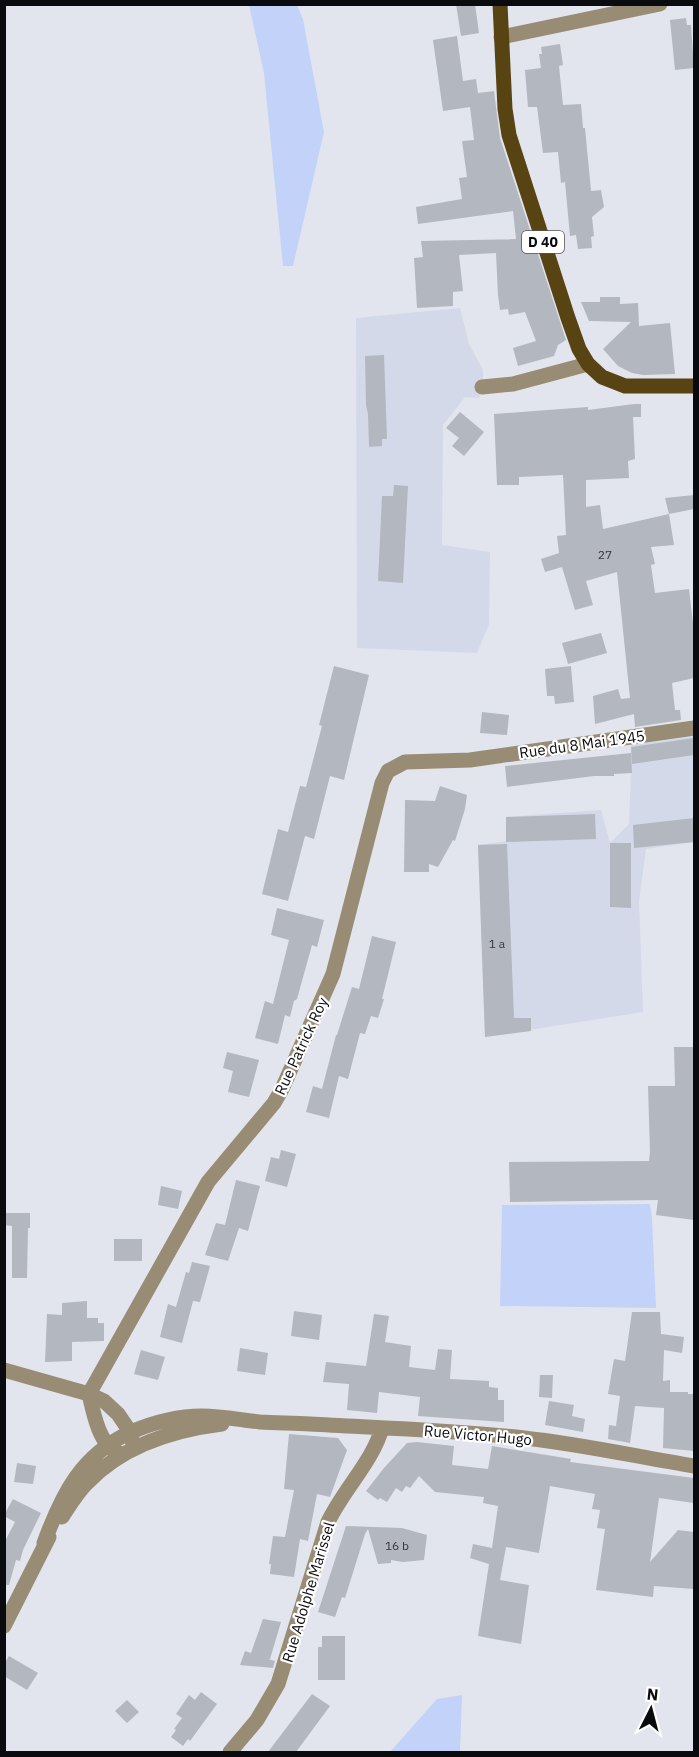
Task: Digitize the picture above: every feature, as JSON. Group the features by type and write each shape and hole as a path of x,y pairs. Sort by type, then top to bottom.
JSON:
{"main road":[{"name":"D 40","path":"500,4 504,109 509,135 579,348 588,364 602,377 625,387 694,386"}],"street":[{"path":"501,37 660,4"},
{"path":"482,387 513,384 588,364"},
{"name":"Rue du 8 Mai 1945","path":"470,760 694,728"},
{"name":"Rue Patrick Roy","path":"89,1394 208,1182 274,1103 282,1089 333,974 384,777 394,767 405,762 470,760"},
{"path":"4,1370 89,1394 112,1407 119,1439 114,1451 128,1452 132,1441 119,1439 96,1422 89,1394"},
{"name":"Rue Victor Hugo","path":"119,1439 166,1421 200,1416 261,1422 488,1434 526,1438 694,1466"},
{"name":"Rue Victor Hugo","path":"45,1543 73,1500 89,1481 107,1465 128,1452 162,1437 187,1430 221,1424 261,1422"},
{"name":"Rue Adolphe Marissel","path":"230,1752 257,1720 278,1684 328,1522 376,1446 382,1428"},
{"path":"4,1626 45,1543 67,1489 81,1469 119,1439"}],"shaded area":[{"path":"249,5 297,5 303,19 324,132 293,266 283,266 264,73"},
{"path":"460,308 469,344 483,370 483,383 479,398 465,397 443,425 442,545 490,552 489,624 477,653 357,648 356,318"},
{"path":"694,734 694,842 646,849 639,901 643,1012 485,1037 478,845 506,841 506,817 601,810 610,843 629,824 631,742"},
{"path":"650,1204 656,1308 500,1306 502,1205"},
{"path":"462,1695 460,1752 390,1752 437,1699"}],"building":[{"path":"456,4 475,4 479,33 461,36"},
{"path":"686,18 687,25 691,25 694,68 675,70 670,20"},
{"path":"457,36 463,81 476,79 478,93 494,91 500,138 566,340 558,345 554,356 518,366 513,348 536,341 525,312 509,315 508,309 500,310 496,253 459,255 463,291 453,292 453,306 417,308 414,258 423,257 421,241 516,239 513,211 418,224 416,207 462,199 459,178 467,177 462,141 474,140 470,107 443,111 433,40"},
{"path":"560,44 563,65 559,66 563,105 581,104 591,191 601,190 604,207 592,217 594,236 591,237 592,248 578,249 576,235 570,236 565,182 561,183 558,152 543,153 537,107 528,107 525,70 541,68 539,54 542,54 541,47"},
{"path":"600,297 620,297 620,304 638,303 639,326 670,323 675,374 643,375 632,373 618,366 603,349 631,322 589,321 581,302 600,302"},
{"path":"384,355 387,439 382,439 382,446 369,447 365,356"},
{"path":"641,404 641,417 633,417 635,459 628,461 629,478 586,480 586,507 600,505 603,529 669,514 674,545 651,547 655,564 651,565 655,593 689,589 694,632 694,678 672,683 675,710 680,710 681,720 635,727 634,714 595,724 593,696 618,689 621,699 630,698 617,572 586,581 593,605 575,610 562,567 545,572 541,559 559,553 557,536 566,535 563,475 519,477 519,485 497,485 494,414 588,407 588,410"},
{"path":"460,412 484,432 464,456 452,446 459,438 446,428"},
{"path":"394,485 408,486 403,583 378,581 382,496 393,496"},
{"path":"694,495 694,509 669,514 665,498"},
{"path":"601,633 607,653 568,664 562,643"},
{"path":"334,666 369,675 344,780 330,776 314,839 305,836 288,901 262,894 278,829 288,832 300,786 306,787 322,726 319,725"},
{"path":"571,666 574,702 555,704 554,696 547,696 545,669"},
{"path":"482,712 509,715 507,735 480,733"},
{"path":"694,738 694,755 632,764 631,747"},
{"path":"631,753 632,773 507,787 505,766"},
{"path":"440,786 467,795 455,841 453,840 438,867 429,864 429,872 404,872 405,800 435,801"},
{"path":"595,814 596,839 506,842 506,817"},
{"path":"694,818 694,842 634,848 633,825"},
{"path":"610,843 631,843 631,908 610,907"},
{"path":"507,844 514,1018 531,1018 531,1031 485,1037 478,845"},
{"path":"277,908 324,920 317,947 312,945 290,1017 285,1015 278,1044 255,1038 265,1001 273,1004 289,940 271,935"},
{"path":"372,936 396,942 378,1018 371,1016 365,1034 360,1033 348,1079 339,1076 329,1118 306,1112 313,1086 322,1089 336,1035 352,987 359,989"},
{"path":"674,1047 694,1047 694,1220 656,1215 658,1200 510,1202 509,1162 649,1161 648,1086 675,1086"},
{"path":"227,1052 259,1060 249,1097 228,1092 233,1071 223,1068"},
{"path":"281,1150 296,1154 287,1187 265,1181 271,1157 279,1159"},
{"path":"236,1180 260,1186 248,1231 239,1228 228,1261 205,1255 216,1223 225,1225"},
{"path":"161,1186 182,1191 178,1209 158,1205"},
{"path":"4,1213 30,1213 27,1278 12,1278 12,1226 4,1225"},
{"path":"114,1239 142,1239 142,1261 114,1261"},
{"path":"192,1262 210,1266 200,1302 193,1301 182,1343 160,1337 168,1304 176,1307 186,1272 189,1273"},
{"path":"87,1301 87,1318 98,1318 98,1323 104,1323 104,1341 72,1342 72,1361 45,1362 47,1314 62,1315 62,1303"},
{"path":"294,1311 322,1315 319,1340 291,1336"},
{"path":"632,1312 660,1312 661,1334 684,1337 682,1353 664,1350 663,1381 670,1380 670,1392 694,1394 694,1451 663,1448 664,1408 635,1406 630,1443 608,1439 609,1425 616,1426 620,1396 608,1394 614,1359 625,1361"},
{"path":"374,1314 389,1316 385,1342 411,1346 409,1367 435,1370 438,1349 452,1350 450,1379 489,1381 489,1387 498,1388 498,1400 504,1400 504,1422 418,1416 420,1397 379,1392 377,1413 347,1410 349,1384 323,1382 326,1362 366,1366"},
{"path":"240,1348 268,1353 265,1375 237,1371"},
{"path":"141,1350 165,1357 158,1380 134,1374"},
{"path":"540,1375 553,1375 552,1398 539,1397"},
{"path":"549,1401 574,1405 572,1416 585,1419 583,1432 545,1425"},
{"path":"289,1434 338,1438 347,1450 330,1497 317,1494 308,1541 300,1539 294,1577 270,1574 271,1564 269,1564 273,1536 285,1537 294,1490 284,1489"},
{"path":"407,1443 454,1446 452,1465 488,1469 492,1446 571,1459 570,1462 694,1478 694,1503 659,1498 650,1562 678,1530 694,1532 694,1589 654,1586 653,1597 596,1590 605,1529 597,1528 600,1510 592,1509 595,1494 550,1486 539,1553 506,1547 500,1580 529,1585 521,1644 478,1636 489,1564 470,1558 473,1544 492,1548 498,1506 483,1503 484,1497 435,1492 419,1476 410,1488 406,1486 402,1492 396,1488 387,1502 380,1498 378,1500 366,1491"},
{"path":"17,1463 36,1466 33,1484 14,1482"},
{"path":"13,1499 41,1513 20,1561 16,1560 9,1585 4,1585 4,1543 15,1522 4,1515"},
{"path":"346,1526 402,1528 427,1535 424,1560 403,1562 391,1560 391,1563 378,1564 368,1529 345,1598 342,1597 335,1617 318,1612"},
{"path":"263,1619 281,1622 270,1659 268,1659 275,1661 273,1668 240,1665 245,1651 251,1653"},
{"path":"322,1636 345,1636 345,1680 318,1680 318,1647 322,1647"},
{"path":"9,1656 38,1673 27,1690 4,1676 4,1664"},
{"path":"201,1692 217,1704 190,1741 188,1739 183,1746 171,1737 182,1718 176,1714 189,1695 195,1700"},
{"path":"312,1694 330,1706 296,1752 268,1752"},
{"path":"127,1700 139,1712 127,1723 115,1711"}]}
